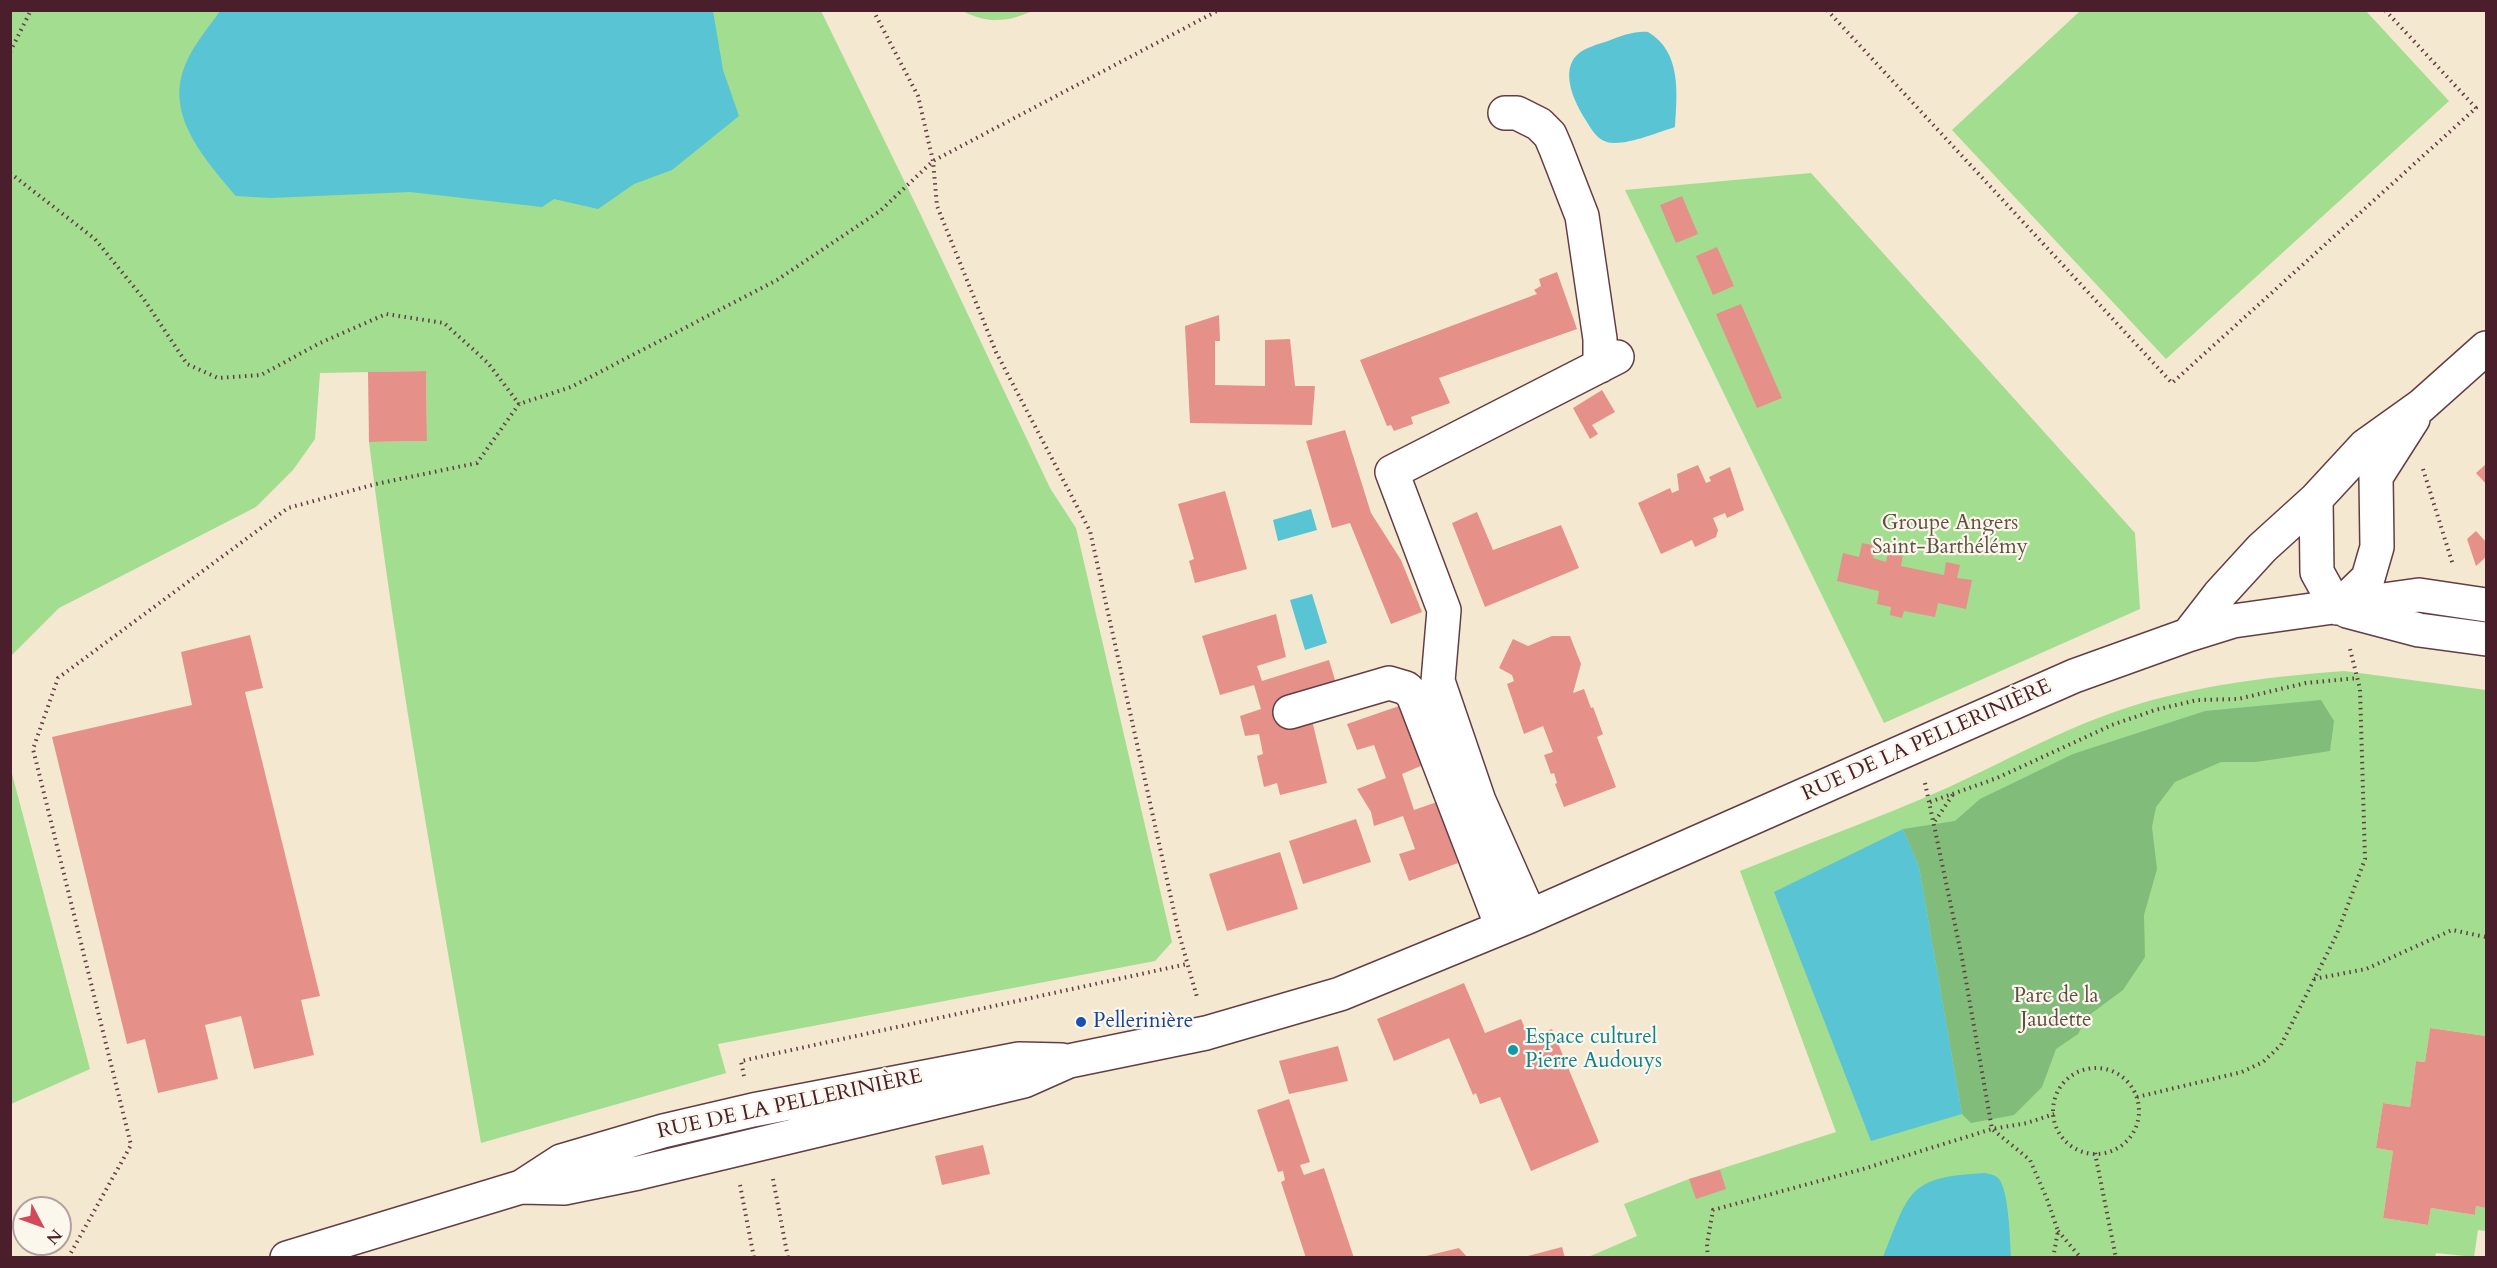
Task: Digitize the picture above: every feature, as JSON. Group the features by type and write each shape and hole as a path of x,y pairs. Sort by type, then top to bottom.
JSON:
{"street":[{"path":"1505,113 1517,113 1539,124 1550,135 1556,149 1582,216 1600,339 1609,362 1392,472 1444,610 1438,681 1479,801 1516,922"},
{"path":"2188,635 2219,595 2262,548 2316,499 2365,446 2421,406 2487,348"},
{"path":"2337,608 2368,578 2377,547 2376,477 2421,406"},
{"path":"2316,499 2317,572 2337,608 2419,630 2487,639"},
{"path":"2377,547 2393,574 2419,595 2487,605"},
{"name":"RUE DE LA PELLERINIÈRE","path":"287,1257 521,1187 561,1161 663,1131 753,1110 1019,1059 1069,1061 1206,1033 1340,994 1516,922 2074,676 2233,621 2419,595"},
{"path":"1290,712 1389,683 1397,683 1406,688 1413,695 1516,922"}],"path":[{"path":"10,52 31,10"},
{"path":"873,10 918,96 933,161 937,206 996,352 1090,531 1187,964 1206,1033"},
{"path":"68,1257 130,1145 33,749 58,678 288,508 376,484 477,463 519,404 571,387 777,280 880,211 933,161 1219,10"},
{"path":"1827,10 2172,382 2476,108 2385,10"},
{"path":"10,173 95,239 143,298 188,364 218,378 261,375 320,343 386,314 444,322 488,363 519,404"},
{"path":"2421,462 2456,573"},
{"path":"2137,1097 2242,1072 2263,1062 2281,1045 2337,934 2365,859 2360,689 2354,661"},
{"path":"1930,802 1997,778 2112,724 2154,710 2197,700 2238,699 2306,683 2358,678"},
{"path":"1925,783 1935,822 1992,1130 2030,1160 2058,1231 2081,1257"},
{"path":"1935,822 1954,793"},
{"path":"2313,979 2366,969 2452,930 2487,937"},
{"path":"744,1080 741,1061 1187,964"},
{"path":"2103,1068 2117,1073 2130,1083 2137,1097 2139,1117 2131,1136 2115,1149 2095,1153 2080,1150 2067,1142 2058,1129 2054,1114 2055,1099 2062,1085 2073,1074 2088,1069 2103,1068"},
{"path":"1708,1257 1707,1244 1713,1210 1863,1170 1992,1130 2027,1123 2054,1114"},
{"path":"2095,1153 2115,1257"},
{"path":"773,1176 788,1257"},
{"path":"740,1183 754,1257"},
{"path":"2053,1257 2058,1231"}],"green space":[{"path":"11,11 821,11 1050,488 1076,528 1172,942 1155,961 718,1044 726,1073 481,1143 407,706 369,442 427,441 426,371 320,373 315,439 293,470 256,507 59,608 11,656"},
{"path":"963,11 1032,11 1006,19 989,20"},
{"path":"2080,11 2366,11 2449,101 2166,359 1952,130"},
{"name":"Groupe Angers Saint-Barthélémy","path":"1811,173 2135,533 2140,609 1884,723 1625,190"},
{"name":"Parc de la Jaudette","path":"2344,671 2486,690 2486,1036 2430,1028 2425,1062 2416,1061 2410,1107 2383,1103 2376,1148 2393,1151 2383,1218 2428,1225 2431,1208 2475,1215 2476,1206 2486,1208 2486,1231 2478,1230 2474,1257 2436,1253 2435,1258 1586,1258 1637,1236 1624,1204 1689,1179 1836,1132 1740,871 1947,788 2067,731 2116,711 2167,696 2217,686 2268,678"},
{"path":"2321,700 2334,721 2330,751 2256,762 2221,762 2175,782 2156,807 2152,827 2157,869 2144,915 2145,957 2123,990 2088,1016 2078,1034 2056,1049 2042,1087 2014,1115 1971,1123 1962,1114 1919,867 1903,829 1955,821 1980,799 2073,754 2205,711"},
{"path":"11,770 90,1069 10,1104"}],"water":[{"path":"220,11 713,11 723,70 739,116 672,170 634,184 598,209 554,199 542,207 410,192 270,198 236,196 211,166 190,134 183,117 180,99 181,80 187,61 198,41"},
{"path":"1648,32 1659,40 1672,62 1676,88 1675,127 1631,141 1614,143 1603,141 1592,129 1573,96 1569,78 1572,61 1578,54 1592,46 1628,34"},
{"path":"1311,509 1317,530 1278,541 1273,520"},
{"path":"1312,594 1327,643 1305,650 1290,600"},
{"path":"1903,829 1919,867 1962,1114 1871,1141 1774,892"},
{"path":"1985,1173 1998,1178 2005,1192 2011,1257 1883,1257 1899,1217 1915,1192 1926,1184 1940,1179"}],"building":[{"path":"1682,196 1698,234 1676,243 1660,205"},
{"path":"1717,247 1734,286 1713,295 1696,256"},
{"path":"1557,272 1577,329 1439,378 1450,403 1411,417 1413,424 1394,431 1391,425 1387,426 1360,360 1537,294 1534,290 1541,286 1539,279"},
{"path":"1741,304 1782,398 1757,408 1716,314"},
{"path":"1219,315 1220,341 1215,341 1215,385 1265,386 1265,340 1290,339 1295,386 1315,386 1312,425 1190,423 1185,326"},
{"path":"426,371 427,441 369,442 368,372"},
{"path":"1602,390 1615,412 1592,425 1598,434 1590,439 1573,408"},
{"path":"1345,430 1371,513 1401,560 1422,612 1391,624 1350,523 1332,528 1306,441"},
{"path":"2486,464 2486,484 2476,473"},
{"path":"1698,465 1706,483 1711,481 1709,477 1730,467 1744,510 1727,518 1725,513 1713,518 1718,530 1716,537 1695,547 1692,540 1661,554 1638,503 1670,488 1672,493 1679,490 1677,474"},
{"path":"1225,491 1247,569 1195,583 1189,561 1194,559 1178,504"},
{"path":"1477,512 1493,550 1561,525 1579,568 1485,607 1452,523"},
{"path":"2476,531 2486,542 2486,557 2476,566 2467,539"},
{"path":"1862,543 1876,546 1873,558 1886,562 1889,549 1903,553 1901,566 1944,575 1946,562 1960,565 1957,578 1972,580 1966,609 1938,603 1935,617 1904,611 1902,618 1890,615 1891,607 1877,604 1879,591 1837,581 1843,553 1859,557"},
{"path":"1276,614 1286,657 1257,666 1262,681 1329,660 1337,687 1311,716 1327,783 1280,795 1277,783 1264,787 1257,756 1263,754 1259,734 1245,736 1240,716 1261,709 1254,685 1220,695 1202,636"},
{"path":"250,635 263,688 245,692 320,996 301,1000 314,1055 254,1069 241,1016 205,1025 218,1079 158,1093 145,1039 127,1044 52,737 192,705 181,652"},
{"path":"1552,636 1570,636 1581,664 1573,693 1584,689 1591,708 1593,707 1603,734 1597,737 1616,787 1564,807 1555,784 1557,783 1554,773 1551,774 1544,755 1553,752 1543,726 1524,734 1507,684 1514,681 1512,675 1499,668 1513,639 1528,646"},
{"path":"1402,705 1423,765 1402,774 1414,810 1437,802 1458,863 1409,881 1399,854 1415,849 1403,816 1374,826 1371,812 1357,789 1386,778 1374,745 1357,750 1347,724"},
{"path":"1356,819 1371,862 1303,884 1289,841"},
{"path":"1280,852 1298,909 1227,931 1209,874"},
{"path":"1464,983 1485,1033 1521,1019 1529,1038 1552,1029 1599,1142 1531,1171 1500,1097 1480,1104 1476,1093 1473,1095 1449,1038 1394,1061 1377,1019"},
{"path":"2430,1028 2486,1036 2486,1208 2476,1206 2475,1215 2431,1208 2428,1225 2383,1218 2393,1151 2376,1148 2383,1103 2410,1107 2416,1061 2425,1062"},
{"path":"1338,1046 1348,1081 1289,1094 1279,1061"},
{"path":"1289,1099 1310,1162 1300,1165 1304,1175 1324,1168 1354,1258 1306,1258 1281,1182 1285,1180 1283,1171 1278,1172 1257,1110"},
{"path":"983,1145 990,1174 942,1185 935,1156"},
{"path":"1720,1170 1726,1189 1696,1199 1689,1179"},
{"path":"1562,1247 1565,1258 1524,1258 1524,1257"},
{"path":"1459,1248 1468,1258 1422,1258 1422,1257"}],"place":[{"name":"Pellerinière","path":"1081,1022"},
{"name":"Espace culturel Pierre Audouys","path":"1513,1050"}]}
